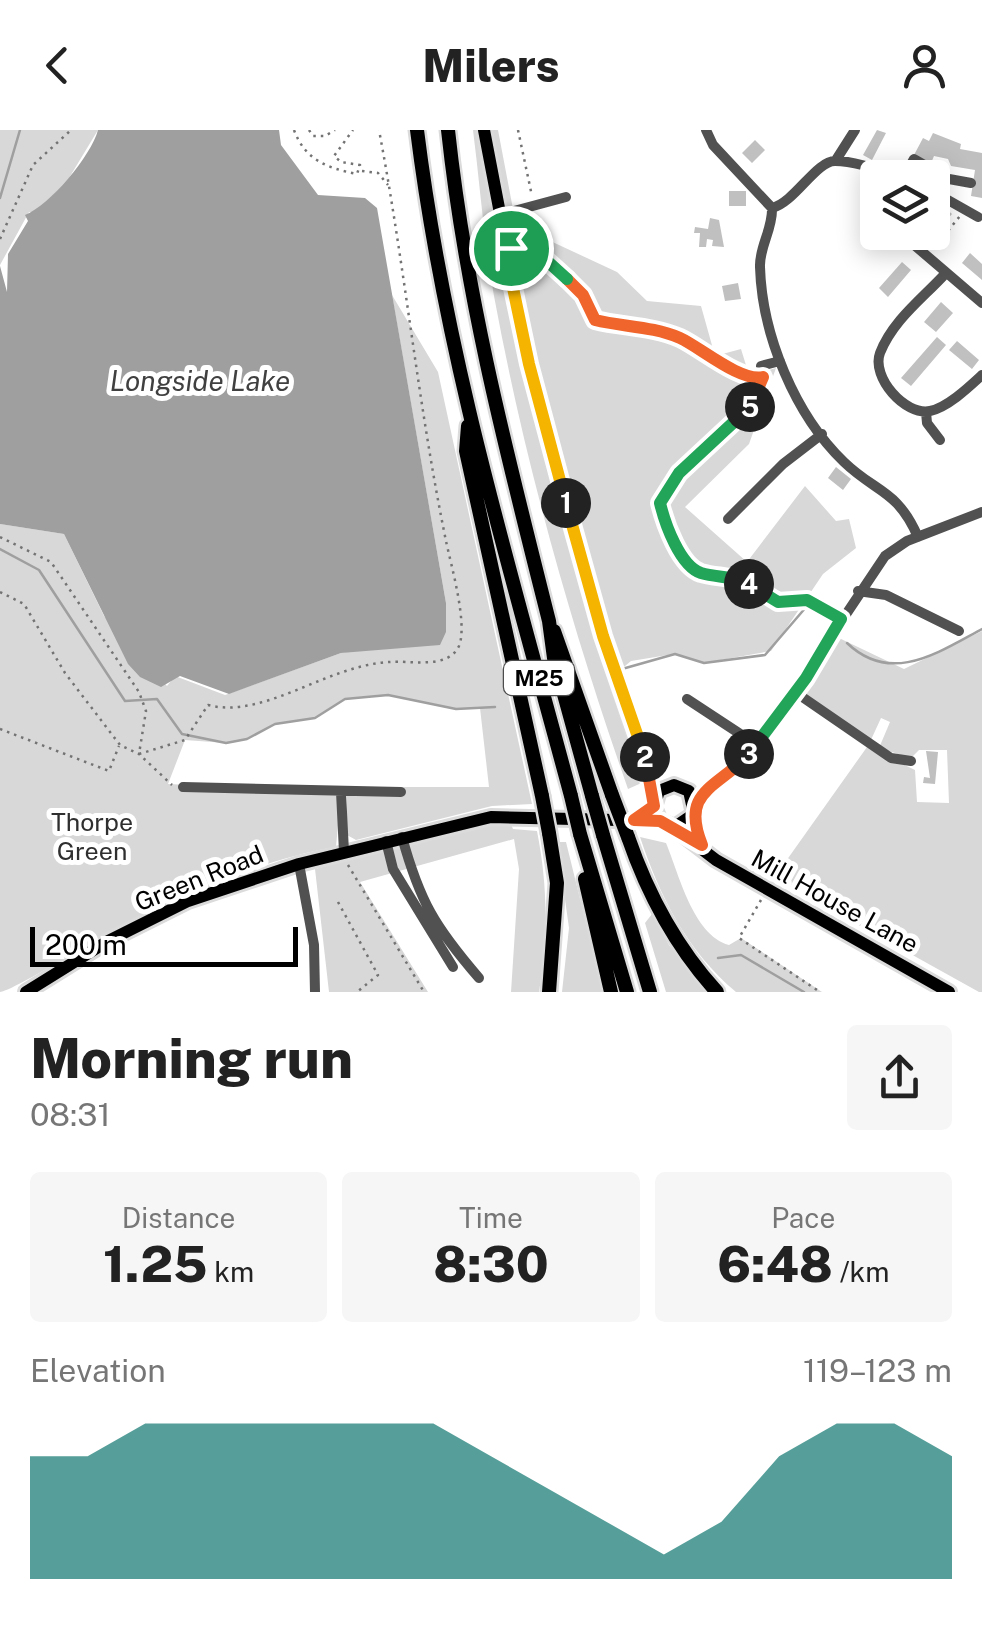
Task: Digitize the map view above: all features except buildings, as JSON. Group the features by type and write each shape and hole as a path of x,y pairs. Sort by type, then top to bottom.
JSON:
{"highway":[{"name":"M25","path":"417,130 443,296 469,411 580,834 627,992"},
{"name":"M25","path":"448,130 457,214 484,363 549,621 554,658 650,992"},
{"path":"469,411 466,451 542,796 557,883 549,992"},
{"path":"549,621 565,654 612,795 654,904 696,968 717,992"},
{"path":"580,834 582,867 611,992"}],"main road":[{"path":"484,130 505,250 555,462 603,636 642,744 652,765 670,786 685,788 702,845"},
{"path":"642,744 654,802 666,824 683,826 694,810"},
{"path":"634,820 670,786"},
{"name":"Green Road","path":"26,992 108,940 188,900 299,864 458,822 516,814 666,824"},
{"name":"Mill House Lane","path":"666,824 702,845 716,860 949,992"}],"street":[{"path":"706,130 713,144 761,190 772,208 760,266 780,361 822,434 848,466 897,500 918,536"},
{"path":"772,208 786,203 824,165 836,160 855,130"},
{"path":"836,160 860,166"},
{"path":"950,179 971,183"},
{"path":"498,215 566,197"},
{"path":"950,202 978,217"},
{"path":"917,250 982,303"},
{"path":"946,274 923,291 888,339 878,362 880,372 894,393 915,410 926,412 946,403 982,374"},
{"path":"761,366 780,361"},
{"path":"926,412 927,424 940,440"},
{"path":"728,519 784,464 822,434"},
{"path":"685,788 708,786 731,772 757,745 796,692 858,590 885,556 918,536 982,512"},
{"path":"858,590 886,595 959,631"},
{"path":"796,692 891,758 911,761"},
{"path":"686,699 757,745"},
{"path":"694,810 708,786"},
{"path":"183,787 402,792"},
{"path":"341,792 344,852"},
{"path":"402,837 414,885 428,913 479,978"},
{"path":"386,841 393,870 453,967"},
{"path":"299,864 314,944 315,992"}],"path":[{"path":"0,240 33,165 70,130"},
{"path":"294,130 301,150 316,160 330,168 378,173 390,187"},
{"path":"310,130 313,136 326,136 335,130"},
{"path":"353,130 336,148 334,156 340,162 360,165 360,171"},
{"path":"139,754 185,740 208,705 232,712 360,666 437,661 451,655 459,645 456,594 428,450 406,274 380,130"},
{"path":"518,130 534,188 524,246"},
{"path":"926,259 964,210"},
{"path":"505,250 524,246 540,252 576,286 595,320 670,334 714,361 751,377 763,377 755,401 679,473 662,497 661,509 686,563 695,570 728,574 778,602 807,600 841,619"},
{"path":"0,537 51,562 139,692 146,711 139,754"},
{"path":"0,592 24,604 65,673 120,745 139,754 167,784 183,787"},
{"path":"0,730 109,771 120,745"},
{"path":"344,852 354,883 424,992"},
{"path":"768,890 739,938 820,992"},
{"path":"338,902 378,975 357,992"}],"green space":[{"path":"0,130 98,130 69,178 37,212 29,212 0,265"},
{"path":"473,130 498,130 516,225 617,272 647,301 701,306 715,356 741,349 749,375 776,368 749,444 685,507 747,562 805,486 836,521 849,519 856,548 823,574 771,651 704,663 674,654 631,661 613,676 646,781 628,789 569,607 520,421 491,276"},
{"name":"Thorpe Green","path":"392,295 438,372 532,804 492,806 356,840 347,835 347,787 489,787 480,708 456,709 388,695 346,699 315,718 275,724 247,739 226,743 185,740 168,784 341,792 336,847 261,866 188,895 129,922 0,992 0,524 64,534 104,616 167,686 175,676 225,695 341,653 446,632 446,603"},
{"path":"982,631 979,992 774,878 867,747 915,770 917,802 949,803 947,750 919,750 911,758 879,748 890,722 881,718 870,742 803,692 839,638 904,669"},
{"path":"510,822 513,829 537,831 541,852 545,912 539,992 511,992 519,869 514,839 360,882 428,992 329,992 315,869 455,832"},
{"path":"640,837 666,843 689,902 716,939 729,945 741,938 822,992 736,992 703,959 677,922"},
{"path":"557,842 566,842 603,992 562,992 569,928"},
{"path":"652,914 669,945 707,992 666,992 645,923"}],"water":[{"name":"Longside Lake","path":"98,130 279,130 281,145 318,195 365,198 377,208 446,603 446,632 440,645 341,653 229,694 180,676 161,687 140,677 128,664 64,534 0,524 0,266 7,292 8,254 28,221 25,215 46,201 68,178"}],"waterway":[{"path":"0,198 20,130"},
{"path":"509,217 512,230"},
{"path":"0,549 39,570 125,701 157,699 182,734 226,743 247,739 275,724 315,718 345,699 388,695 456,709 495,707"},
{"path":"622,669 675,654 704,663 765,655 813,599 836,612"},
{"path":"847,643 880,662 897,663 931,655 982,629"},
{"path":"718,958 741,955 804,992"}],"route":[{"path":"524,246 540,252 576,286 598,322 670,334 714,361 756,379 763,377 755,401 679,473 662,497 661,509 686,563 695,570 706,575 728,574 778,602 787,604 802,598 841,619 762,740 695,802 694,824 702,845 660,821 634,820 654,806 652,784 642,744 603,636 539,404 505,250 511,248 524,246"}]}
